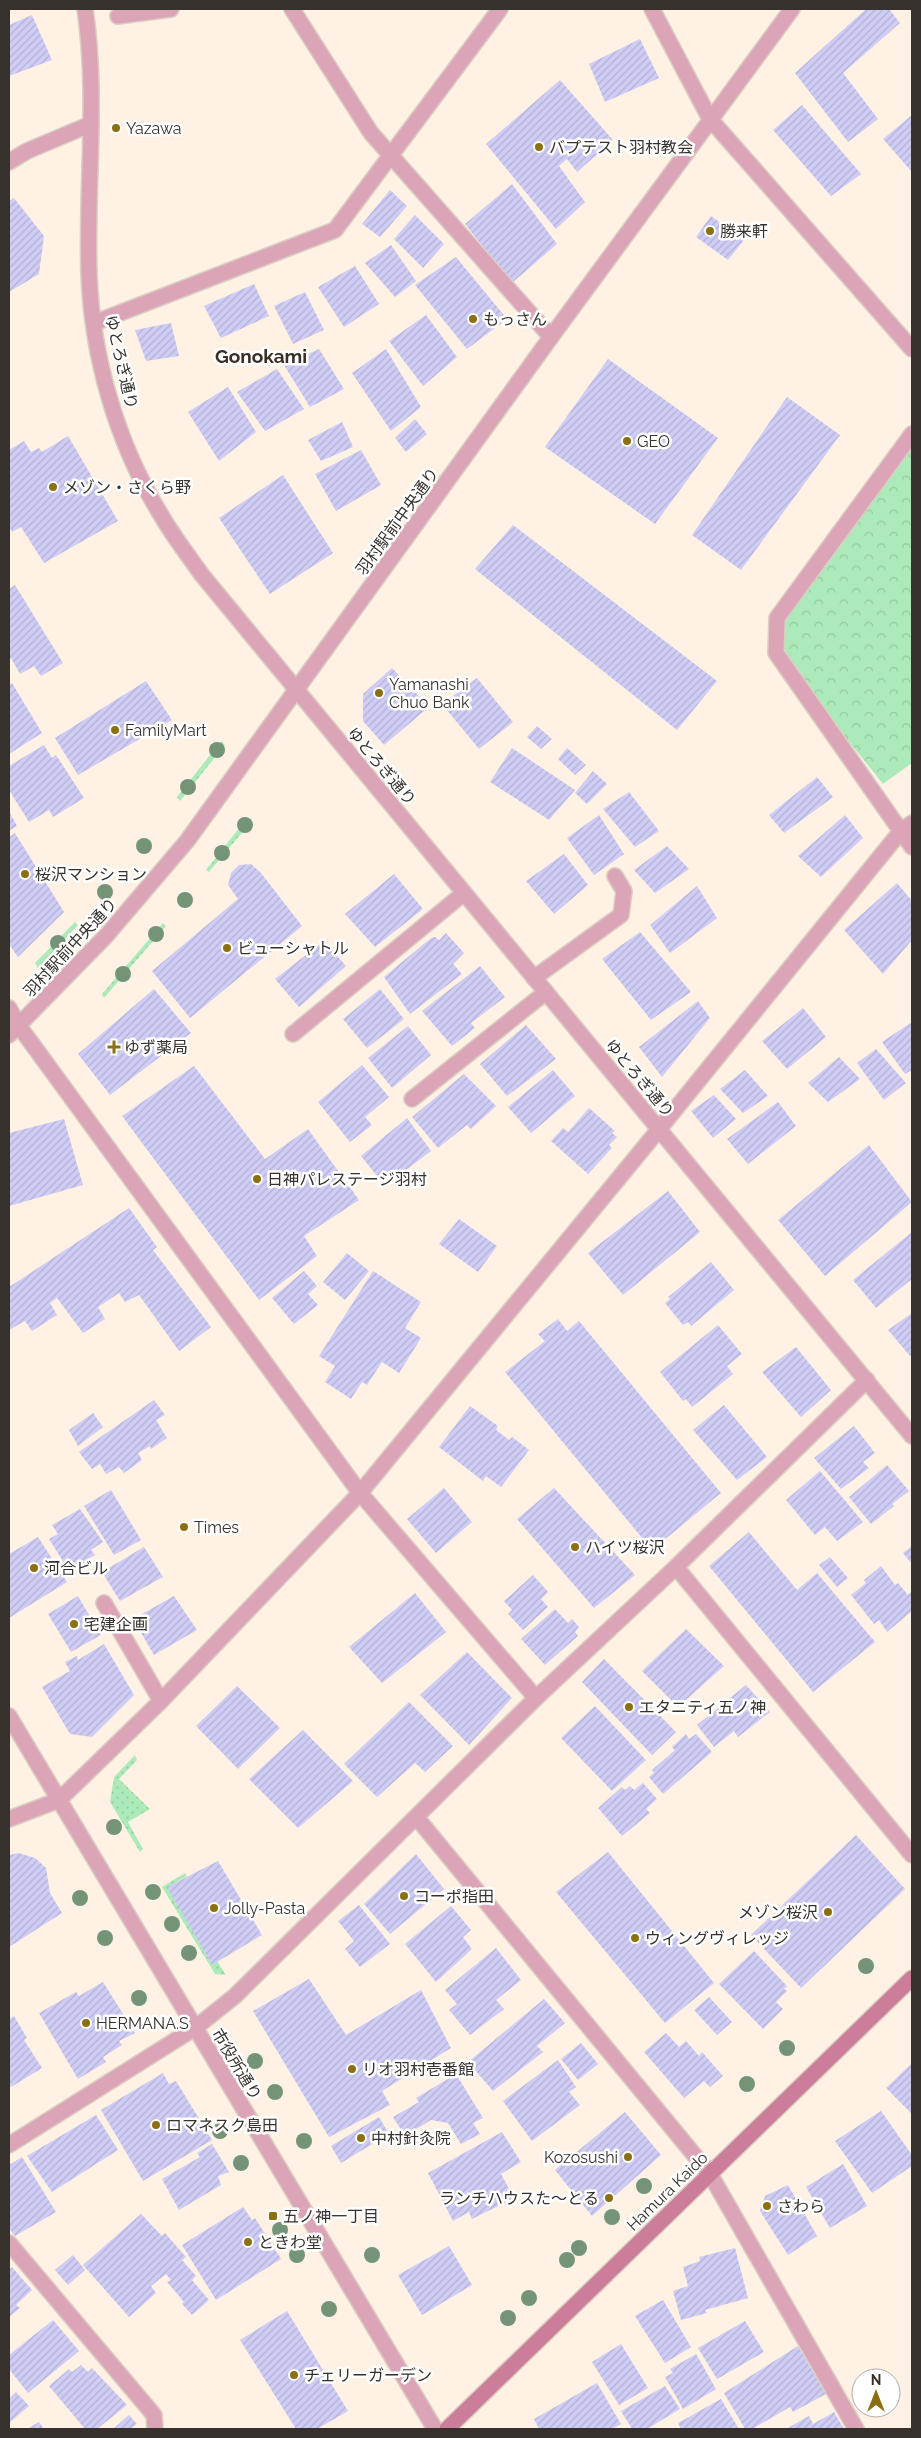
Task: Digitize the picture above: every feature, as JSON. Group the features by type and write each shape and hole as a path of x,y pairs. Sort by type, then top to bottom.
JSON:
{"main road":[{"name":"Hamura Kaido","path":"447,2429 912,1978"}],"street":[{"name":"ゆとろぎ通り","path":"85,9 91,124 89,274 94,323 111,405 132,457 160,514 202,575 660,1128 912,1436"},
{"path":"118,16 171,9"},
{"path":"292,9 371,133 551,337"},
{"path":"94,323 335,230 500,9"},
{"path":"652,9 710,119 912,349"},
{"name":"羽村駅前中央通り","path":"14,1030 106,936 193,833 551,337 792,9"},
{"path":"9,162 28,151 91,124"},
{"path":"912,434 777,618 776,653 907,827 912,847"},
{"path":"9,1819 59,1800 161,1701 360,1493 907,827"},
{"path":"534,978 621,914 624,891 615,876"},
{"path":"293,1034 464,893"},
{"path":"412,1099 546,992"},
{"path":"9,1008 14,1030 360,1493 536,1698"},
{"path":"9,2146 195,2028 235,1996 417,1818 536,1698 676,1567 867,1380"},
{"path":"676,1567 912,1855"},
{"path":"104,1603 161,1701"},
{"name":"市役所通り","path":"9,1716 435,2429"},
{"path":"417,1818 710,2174 856,2429"},
{"path":"9,2242 154,2415 155,2429"}],"green space":[{"path":"912,444 912,763 883,784 791,669 775,616"},
{"path":"221,741 225,745 180,801 177,797"},
{"path":"247,818 251,822 209,872 206,870"},
{"path":"75,922 78,925 38,968 35,963"},
{"path":"163,923 166,926 104,998 102,994"},
{"path":"135,1755 137,1760 119,1779 150,1809 128,1822 143,1849 140,1852 110,1802 114,1777"},
{"path":"185,1873 187,1876 168,1887 212,1965 217,1961 226,1975 215,1974 162,1887"}],"building":[{"path":"866,9 889,9 900,23 843,73 878,119 848,142 795,73"},
{"path":"32,15 52,60 9,76 9,25"},
{"path":"640,39 659,78 605,102 589,64"},
{"path":"560,80 613,140 577,172 567,159 559,166 585,202 556,229 486,144"},
{"path":"802,105 861,174 831,196 773,130"},
{"path":"912,115 912,172 883,139"},
{"path":"512,184 557,244 512,283 465,224"},
{"path":"390,190 407,206 380,237 362,224"},
{"path":"14,198 44,236 39,274 9,292 9,201"},
{"path":"415,215 444,244 423,268 394,239"},
{"path":"711,216 744,240 728,260 696,237"},
{"path":"391,245 416,281 395,297 365,263"},
{"path":"456,257 507,319 467,349 415,285"},
{"path":"355,266 379,304 344,327 318,287"},
{"path":"254,284 269,316 221,338 204,306"},
{"path":"305,292 324,330 293,344 274,306"},
{"path":"426,315 457,357 423,386 389,341"},
{"path":"171,323 179,356 146,361 135,330"},
{"path":"319,349 344,389 310,407 284,365"},
{"path":"386,349 421,407 391,431 352,373"},
{"path":"608,359 718,438 655,524 545,447"},
{"path":"277,369 304,409 265,431 237,392"},
{"path":"228,387 256,432 219,461 188,412"},
{"path":"787,397 840,435 741,570 692,535"},
{"path":"415,419 427,434 406,452 395,438"},
{"path":"342,422 353,447 321,461 308,440"},
{"name":"メゾン・さくら野","path":"68,436 118,521 44,563 21,527 12,532 9,526 9,450 24,441 31,452 39,448 42,452"},
{"path":"361,450 381,485 336,511 315,474"},
{"path":"283,475 333,553 270,594 219,518"},
{"path":"513,525 717,681 677,730 475,569"},
{"path":"15,585 63,663 41,676 34,666 20,674 11,658 9,660 9,589"},
{"path":"392,668 429,707 384,745 363,721 363,694"},
{"path":"477,678 513,722 479,749 442,704"},
{"path":"146,681 172,720 78,775 55,738"},
{"path":"12,683 42,733 9,754 9,685"},
{"path":"537,726 552,739 541,749 527,737"},
{"path":"44,745 52,758 56,755 84,798 53,817 49,810 29,822 9,790 9,766"},
{"path":"512,748 575,790 549,820 490,782"},
{"path":"567,748 586,765 575,775 558,759"},
{"path":"593,771 607,784 587,804 575,793"},
{"path":"817,777 833,797 784,833 769,815"},
{"path":"629,792 659,831 635,847 603,809"},
{"path":"9,811 17,826 9,831"},
{"path":"599,815 624,854 594,875 567,838"},
{"path":"845,815 863,838 821,877 798,856"},
{"name":"桜沢マンション","path":"15,833 64,912 18,957 9,944 9,837"},
{"path":"667,846 689,869 655,893 634,870"},
{"path":"564,854 588,885 554,914 526,881"},
{"name":"ビューシャトル","path":"251,864 261,873 302,926 190,1018 152,971 238,899 228,885 231,873 239,865"},
{"path":"394,874 423,909 375,947 345,914"},
{"path":"897,883 912,901 912,940 883,974 844,930"},
{"path":"697,886 717,918 670,953 650,925"},
{"path":"640,932 691,992 651,1020 602,959"},
{"path":"446,933 464,953 453,964 462,974 410,1014 384,977 431,938 435,937 439,940"},
{"path":"324,941 346,966 299,1007 275,979"},
{"path":"480,966 505,997 471,1023 475,1028 452,1046 422,1011"},
{"path":"154,989 191,1033 110,1095 78,1054"},
{"path":"380,989 404,1019 367,1048 343,1019"},
{"path":"698,1001 710,1018 662,1077 639,1047"},
{"path":"803,1008 826,1037 787,1069 762,1041"},
{"path":"912,1022 912,1070 905,1074 882,1042"},
{"path":"526,1025 556,1059 507,1096 480,1064"},
{"path":"408,1026 431,1055 392,1088 368,1058"},
{"path":"876,1049 906,1083 884,1100 857,1063"},
{"path":"839,1057 860,1079 828,1102 808,1083"},
{"path":"362,1065 389,1097 365,1117 372,1125 350,1142 318,1102"},
{"name":"日神パレステージ羽村","path":"194,1066 265,1159 308,1129 359,1200 304,1236 317,1256 259,1300 122,1116"},
{"path":"553,1070 575,1096 531,1133 508,1107"},
{"path":"745,1070 768,1096 743,1113 720,1089"},
{"path":"464,1074 496,1106 471,1129 467,1125 438,1148 412,1117"},
{"path":"714,1095 736,1119 713,1138 691,1111"},
{"path":"778,1102 796,1126 748,1164 727,1139"},
{"path":"589,1108 615,1131 612,1133 617,1137 609,1145 612,1148 588,1174 551,1141 563,1128 568,1132"},
{"path":"407,1118 431,1151 385,1186 361,1156"},
{"path":"64,1119 83,1185 9,1206 9,1133"},
{"path":"869,1145 912,1202 825,1276 778,1220"},
{"path":"668,1191 700,1232 623,1295 588,1253"},
{"path":"129,1208 157,1247 153,1250 211,1327 179,1351 139,1295 125,1302 119,1293 98,1307 105,1319 83,1333 57,1298 50,1303 57,1315 32,1331 25,1321 9,1330 9,1287"},
{"path":"459,1219 497,1246 478,1272 439,1244"},
{"path":"912,1232 912,1279 876,1308 853,1280"},
{"path":"347,1253 369,1271 345,1300 323,1282"},
{"path":"711,1262 734,1290 691,1326 688,1322 683,1325 665,1303 670,1299 668,1297"},
{"path":"304,1271 317,1286 308,1294 318,1305 294,1324 272,1298"},
{"path":"373,1271 421,1302 405,1328 421,1338 399,1373 382,1362 367,1385 362,1382 351,1399 325,1382 335,1366 319,1356"},
{"path":"912,1313 912,1354 910,1356 888,1330"},
{"path":"558,1319 567,1331 579,1321 721,1493 652,1550 505,1372 545,1341 538,1334"},
{"path":"718,1325 742,1354 727,1366 733,1374 692,1407 686,1399 683,1401 660,1372"},
{"path":"796,1347 831,1390 801,1417 762,1372"},
{"path":"154,1400 165,1415 156,1420 167,1438 151,1449 150,1446 138,1453 142,1460 124,1473 119,1467 106,1474 100,1464 92,1469 79,1452"},
{"path":"724,1405 767,1457 737,1480 693,1430"},
{"path":"470,1406 498,1426 496,1430 509,1440 512,1437 529,1450 501,1487 486,1476 483,1481 439,1447"},
{"path":"93,1413 103,1427 78,1446 69,1430"},
{"path":"854,1426 875,1453 863,1462 869,1468 841,1489 814,1458"},
{"path":"887,1465 909,1491 871,1524 849,1497"},
{"path":"820,1471 863,1522 837,1541 825,1527 815,1535 786,1500"},
{"path":"444,1488 472,1522 436,1553 407,1519"},
{"name":"ハイツ桜沢","path":"554,1488 635,1575 594,1608 517,1519"},
{"path":"111,1490 141,1540 114,1555 84,1506"},
{"path":"80,1509 103,1542 91,1550 95,1555 69,1571 49,1539 58,1534 52,1525"},
{"path":"749,1532 797,1590 817,1573 875,1642 813,1692 709,1566"},
{"name":"河合ビル","path":"38,1537 67,1582 9,1618 9,1554"},
{"path":"912,1546 912,1564 903,1553"},
{"path":"144,1547 163,1577 120,1601 102,1572"},
{"path":"830,1557 848,1578 837,1587 819,1565"},
{"path":"881,1566 895,1585 898,1583 908,1595 912,1591 912,1611 887,1632 879,1620 874,1624 851,1595 866,1583 864,1580"},
{"path":"533,1575 548,1592 541,1599 548,1607 523,1630 508,1614 512,1610 504,1601"},
{"path":"415,1593 446,1632 382,1683 349,1647"},
{"path":"78,1596 101,1635 71,1652 48,1614"},
{"path":"174,1596 197,1630 154,1655 133,1619"},
{"path":"555,1609 568,1623 572,1619 579,1627 575,1632 578,1636 545,1665 521,1639"},
{"path":"686,1629 724,1666 678,1707 642,1671"},
{"path":"104,1644 134,1695 92,1737 70,1734 42,1687 70,1671 65,1662 77,1656 78,1660"},
{"path":"467,1652 512,1698 469,1745 420,1695"},
{"name":"エタニティ五ノ神","path":"604,1659 676,1732 652,1755 582,1682"},
{"path":"746,1685 770,1712 738,1737 734,1731 714,1747 697,1725"},
{"path":"237,1686 280,1728 238,1769 196,1726"},
{"path":"409,1702 453,1746 425,1772 415,1763 377,1797 344,1764"},
{"path":"595,1706 646,1760 612,1791 561,1738"},
{"path":"303,1730 353,1781 298,1828 249,1779"},
{"path":"686,1734 689,1739 696,1734 712,1752 663,1794 649,1777 654,1773 652,1770 675,1750 672,1747"},
{"path":"643,1783 657,1799 646,1809 650,1813 622,1836 598,1808 622,1787 625,1790 630,1786 634,1790"},
{"name":"メゾン桜沢","path":"856,1835 905,1889 801,1988 751,1935"},
{"name":"ウィングヴィレッジ","path":"608,1852 714,1983 665,2023 556,1892"},
{"path":"19,1853 35,1858 46,1868 50,1893 62,1913 9,1947 9,1855"},
{"name":"コーポ指田","path":"416,1854 444,1889 390,1934 364,1904"},
{"path":"218,1861 262,1935 212,1965 167,1887"},
{"path":"359,1905 390,1944 360,1967 345,1949 354,1941 338,1921"},
{"path":"451,1906 471,1930 463,1937 472,1949 436,1982 405,1944"},
{"path":"496,1948 521,1980 496,2000 504,2009 470,2035 449,2010 457,2004 445,1990"},
{"path":"754,1951 787,1986 784,1989 787,1991 776,2002 783,2009 763,2029 719,1984"},
{"name":"リオ羽村壱番館","path":"309,1979 346,2035 421,1990 451,2048 382,2091 390,2105 329,2137 253,2011"},
{"name":"HERMANA.S","path":"103,1982 135,2033 119,2041 122,2045 103,2057 106,2062 78,2079 39,2013 76,1992 79,1996"},
{"path":"709,1997 732,2022 717,2035 694,2010"},
{"path":"544,1999 565,2023 537,2046 543,2052 493,2091 468,2062"},
{"path":"14,2016 27,2038 24,2040 42,2068 11,2087 9,2084 9,2019"},
{"path":"666,2033 679,2047 686,2041 699,2056 702,2052 723,2076 710,2087 704,2081 684,2098 644,2052"},
{"path":"581,2043 598,2064 578,2080 561,2059"},
{"path":"558,2060 576,2087 569,2092 580,2105 532,2141 503,2101"},
{"path":"912,2063 912,2114 886,2088"},
{"name":"ロマネスク島田","path":"163,2073 169,2084 176,2081 212,2140 143,2181 101,2110"},
{"path":"456,2074 483,2118 473,2123 480,2134 461,2144 448,2123 431,2120 405,2136 393,2117 419,2102 416,2098"},
{"path":"881,2111 912,2155 912,2166 872,2193 835,2141"},
{"path":"625,2112 661,2155 592,2216 555,2170"},
{"path":"96,2115 118,2150 52,2192 27,2156"},
{"path":"379,2117 389,2134 341,2163 331,2146"},
{"path":"502,2132 521,2162 501,2174 514,2198 472,2219 469,2212 453,2221 428,2173"},
{"path":"212,2144 229,2172 218,2176 221,2185 179,2210 162,2179 200,2157 197,2153"},
{"path":"22,2157 56,2212 15,2236 9,2228 9,2165"},
{"path":"843,2164 867,2206 830,2228 806,2187"},
{"path":"788,2185 817,2236 788,2255 760,2211 765,2196"},
{"path":"243,2207 252,2220 255,2218 281,2259 216,2300 182,2245"},
{"path":"141,2214 162,2236 165,2233 186,2257 182,2260 196,2276 192,2280 209,2300 192,2315 167,2282 171,2280 166,2274 151,2286 156,2293 129,2317 83,2265"},
{"path":"449,2246 472,2285 422,2315 398,2275"},
{"path":"735,2248 748,2298 705,2310 707,2313 681,2320 673,2291 688,2286 683,2267 700,2261 699,2257"},
{"path":"73,2255 85,2270 68,2285 55,2270"},
{"path":"12,2267 32,2290 16,2305 20,2308 9,2317 9,2270"},
{"path":"663,2300 691,2347 665,2363 635,2316"},
{"name":"チェリーガーデン","path":"287,2311 348,2411 317,2429 296,2429 240,2340"},
{"path":"53,2320 79,2351 28,2393 9,2369 9,2355"},
{"path":"745,2321 764,2352 717,2379 698,2348"},
{"path":"621,2344 648,2388 619,2405 592,2362"},
{"path":"798,2346 826,2394 793,2412 790,2407 752,2429 745,2429 724,2393"},
{"path":"696,2354 716,2389 683,2409 665,2377 673,2373 670,2369"},
{"path":"81,2365 88,2372 92,2368 127,2405 97,2429 85,2429 49,2386 69,2369 72,2372"},
{"path":"597,2383 621,2424 612,2429 539,2429 534,2419"},
{"path":"665,2386 680,2409 647,2429 632,2429 621,2411"},
{"path":"16,2392 29,2406 9,2423 9,2399"},
{"path":"721,2399 739,2429 681,2429 678,2423"},
{"path":"834,2412 844,2429 786,2429 809,2416 813,2424"},
{"path":"129,2415 137,2424 130,2429 113,2429"},
{"path":"39,2422 44,2429 27,2429"}],"place":[{"name":"Yazawa","path":"116,128"},
{"name":"バプテスト羽村教会","path":"539,147"},
{"name":"勝来軒","path":"710,231"},
{"name":"もっさん","path":"473,319"},
{"name":"GEO","path":"627,441"},
{"name":"メゾン・さくら野","path":"53,487"},
{"name":"Yamanashi Chuo Bank","path":"379,693"},
{"name":"FamilyMart","path":"115,730"},
{"name":"桜沢マンション","path":"25,874"},
{"name":"ビューシャトル","path":"227,948"},
{"name":"ゆず薬局","path":"114,1047"},
{"name":"日神パレステージ羽村","path":"257,1179"},
{"name":"Times","path":"184,1527"},
{"name":"ハイツ桜沢","path":"575,1547"},
{"name":"河合ビル","path":"34,1568"},
{"name":"宅建企画","path":"74,1624"},
{"name":"エタニティ五ノ神","path":"629,1707"},
{"name":"コーポ指田","path":"404,1896"},
{"name":"Jolly-Pasta","path":"214,1908"},
{"name":"メゾン桜沢","path":"828,1912"},
{"name":"ウィングヴィレッジ","path":"635,1938"},
{"name":"HERMANA.S","path":"86,2023"},
{"name":"リオ羽村壱番館","path":"352,2069"},
{"name":"ロマネスク島田","path":"156,2125"},
{"name":"中村針灸院","path":"361,2138"},
{"name":"Kozosushi","path":"628,2157"},
{"name":"ランチハウスた〜とる","path":"609,2198"},
{"name":"さわら","path":"767,2206"},
{"name":"五ノ神一丁目","path":"273,2216"},
{"name":"ときわ堂","path":"248,2242"},
{"name":"チェリーガーデン","path":"294,2375"}],"district":[{"name":"Gonokami","path":"261,356"}]}
